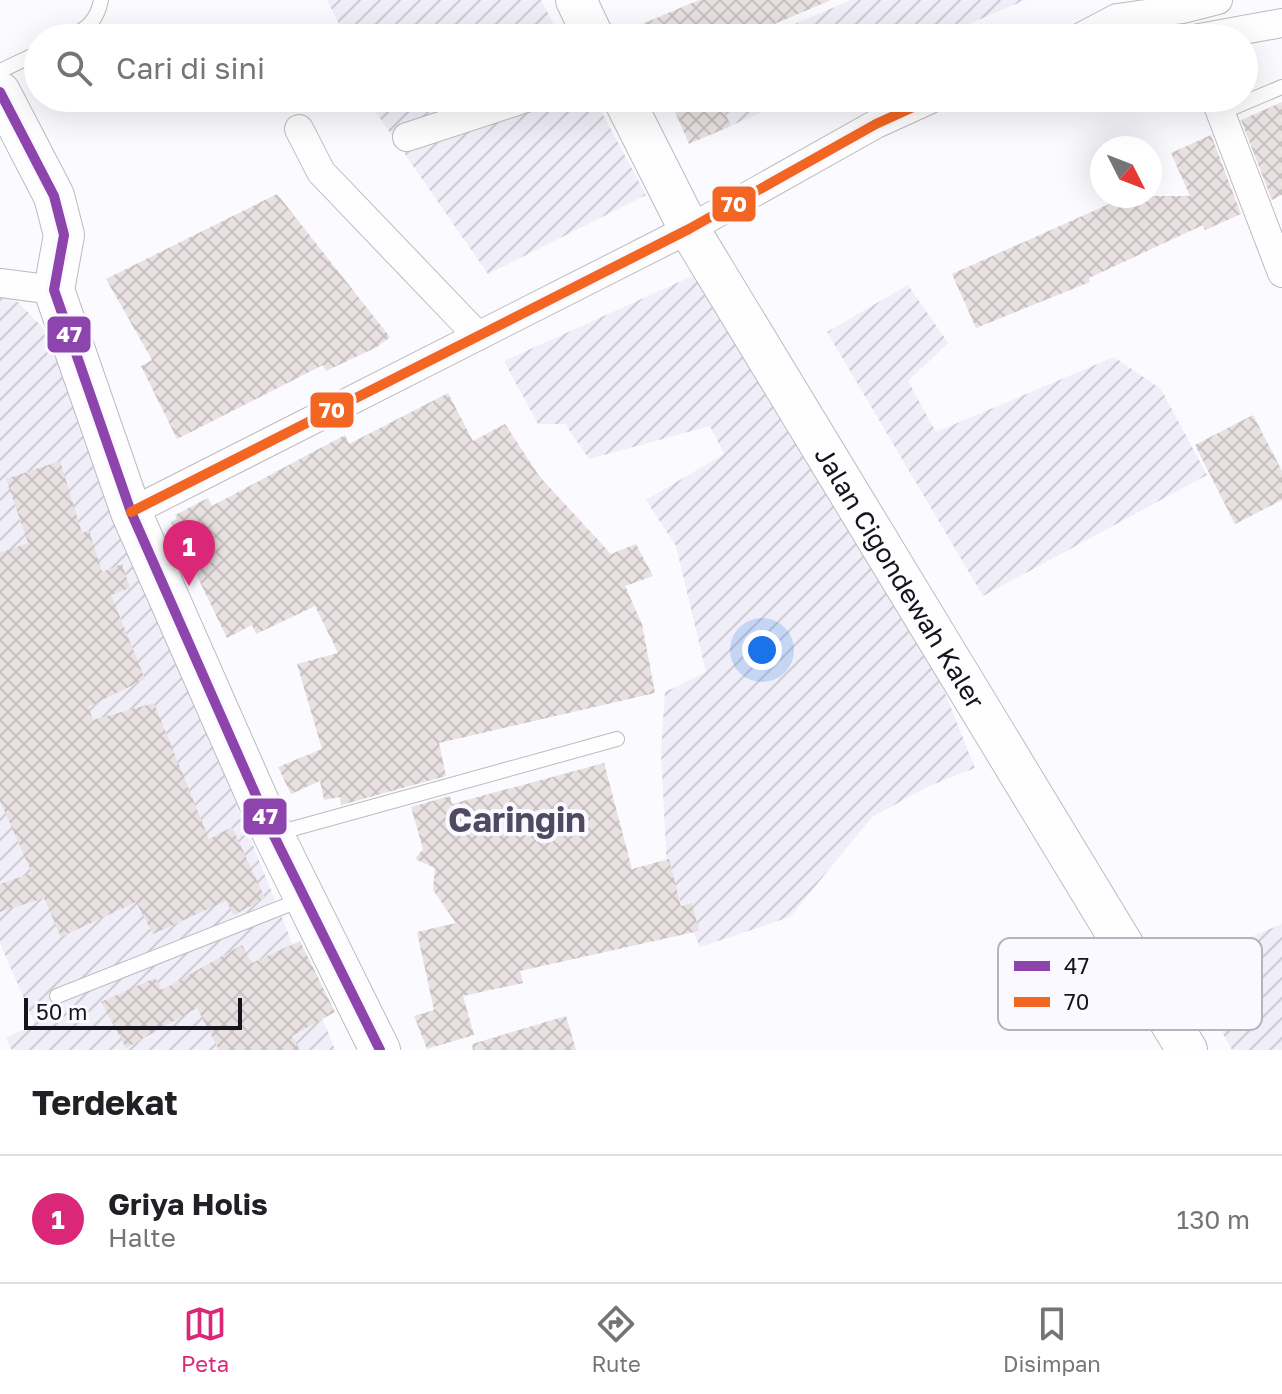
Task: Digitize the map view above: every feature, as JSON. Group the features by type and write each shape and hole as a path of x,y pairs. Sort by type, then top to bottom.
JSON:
{"main road":[{"path":"576,0 587,24"},
{"path":"0,92 54,196 64,235 54,290 131,512 303,899 380,1050"},
{"name":"Jalan Cigondewah Kaler","path":"630,112 689,229 1119,938"},
{"name":"Jalan Cigondewah Kaler","path":"1175,1030 1187,1050"}],"street":[{"path":"1109,24 1117,18 1218,0"},
{"path":"1183,5 1190,24"},
{"path":"1258,27 1282,23"},
{"path":"407,137 483,112"},
{"path":"131,512 400,379 689,229 902,112"},
{"path":"1220,112 1282,273"},
{"path":"299,129 321,172 478,336"},
{"path":"0,283 54,290"}],"lane":[{"path":"90,24 98,15 101,0"},
{"path":"0,71 24,60"},
{"path":"1258,94 1282,87"},
{"path":"273,834 617,739"},
{"path":"57,996 303,899"}],"shaded area":[{"path":"327,0 541,0 554,24 339,24"},
{"path":"851,0 1025,0 969,24 795,24"},
{"path":"376,112 602,112 646,195 488,274"},
{"path":"701,112 763,112 711,134"},
{"path":"699,273 937,673 975,768 929,786 872,817 790,917 700,947 667,870 661,751 665,692 706,672 676,546 646,500 724,454 710,426 589,459 565,424 538,424 504,361"},
{"path":"908,285 948,343 908,381 936,432 1114,357 1161,389 1207,475 983,596 827,332"},
{"path":"0,298 18,302 48,333 335,1050 12,1050 6,1038 35,1024 0,943"},
{"path":"1282,924 1282,1050 1232,1050 1221,1030 1262,1030 1262,938 1248,938"}],"building":[{"path":"699,0 831,0 774,24 642,24"},
{"path":"1282,102 1282,195 1272,200 1241,120"},
{"path":"675,112 724,112 731,126 689,144"},
{"path":"1211,135 1241,214 1205,230 1203,225 1089,278 1090,282 976,328 952,274 1100,208 1162,208 1162,196 1190,196 1171,153"},
{"path":"277,194 390,337 377,347 326,371 323,365 177,439 141,366 152,360 106,279"},
{"path":"448,393 473,441 505,424 539,476 611,554 636,544 653,576 625,586 642,624 655,693 439,743 446,776 341,805 340,797 324,800 320,781 291,794 278,767 322,749 297,664 338,653 315,606 256,634 252,625 227,638 171,522 177,519 175,515 208,498 212,506 345,435 349,444"},
{"path":"1253,415 1282,471 1282,500 1235,524 1195,445"},
{"path":"60,461 82,533 89,530 102,572 122,564 130,588 111,595 145,679 88,707 93,720 154,703 209,839 232,827 265,898 234,915 226,901 153,934 136,902 61,937 44,898 0,912 0,884 32,873 0,801 0,553 28,543 6,479"},
{"path":"604,763 632,869 669,859 681,906 692,903 699,931 520,971 523,983 463,996 474,1035 427,1049 414,1016 434,1010 417,932 456,923 433,890 435,868 415,859 423,849 411,807 450,796 452,804"},
{"path":"300,941 335,1012 292,1036 300,1050 219,1050 197,1008 126,1048 101,1002 155,978 162,990 242,945 252,963"},
{"path":"566,1016 576,1050 473,1050 472,1044"}],"transit line":[{"name":"47","path":"0,92 54,196 64,235 54,290 131,512 273,834 380,1050"},
{"name":"70","path":"131,512 689,229 902,112"}],"place":[{"name":"Griya Holis","path":"189,586"}],"district":[{"name":"Caringin","path":"517,819"}]}
